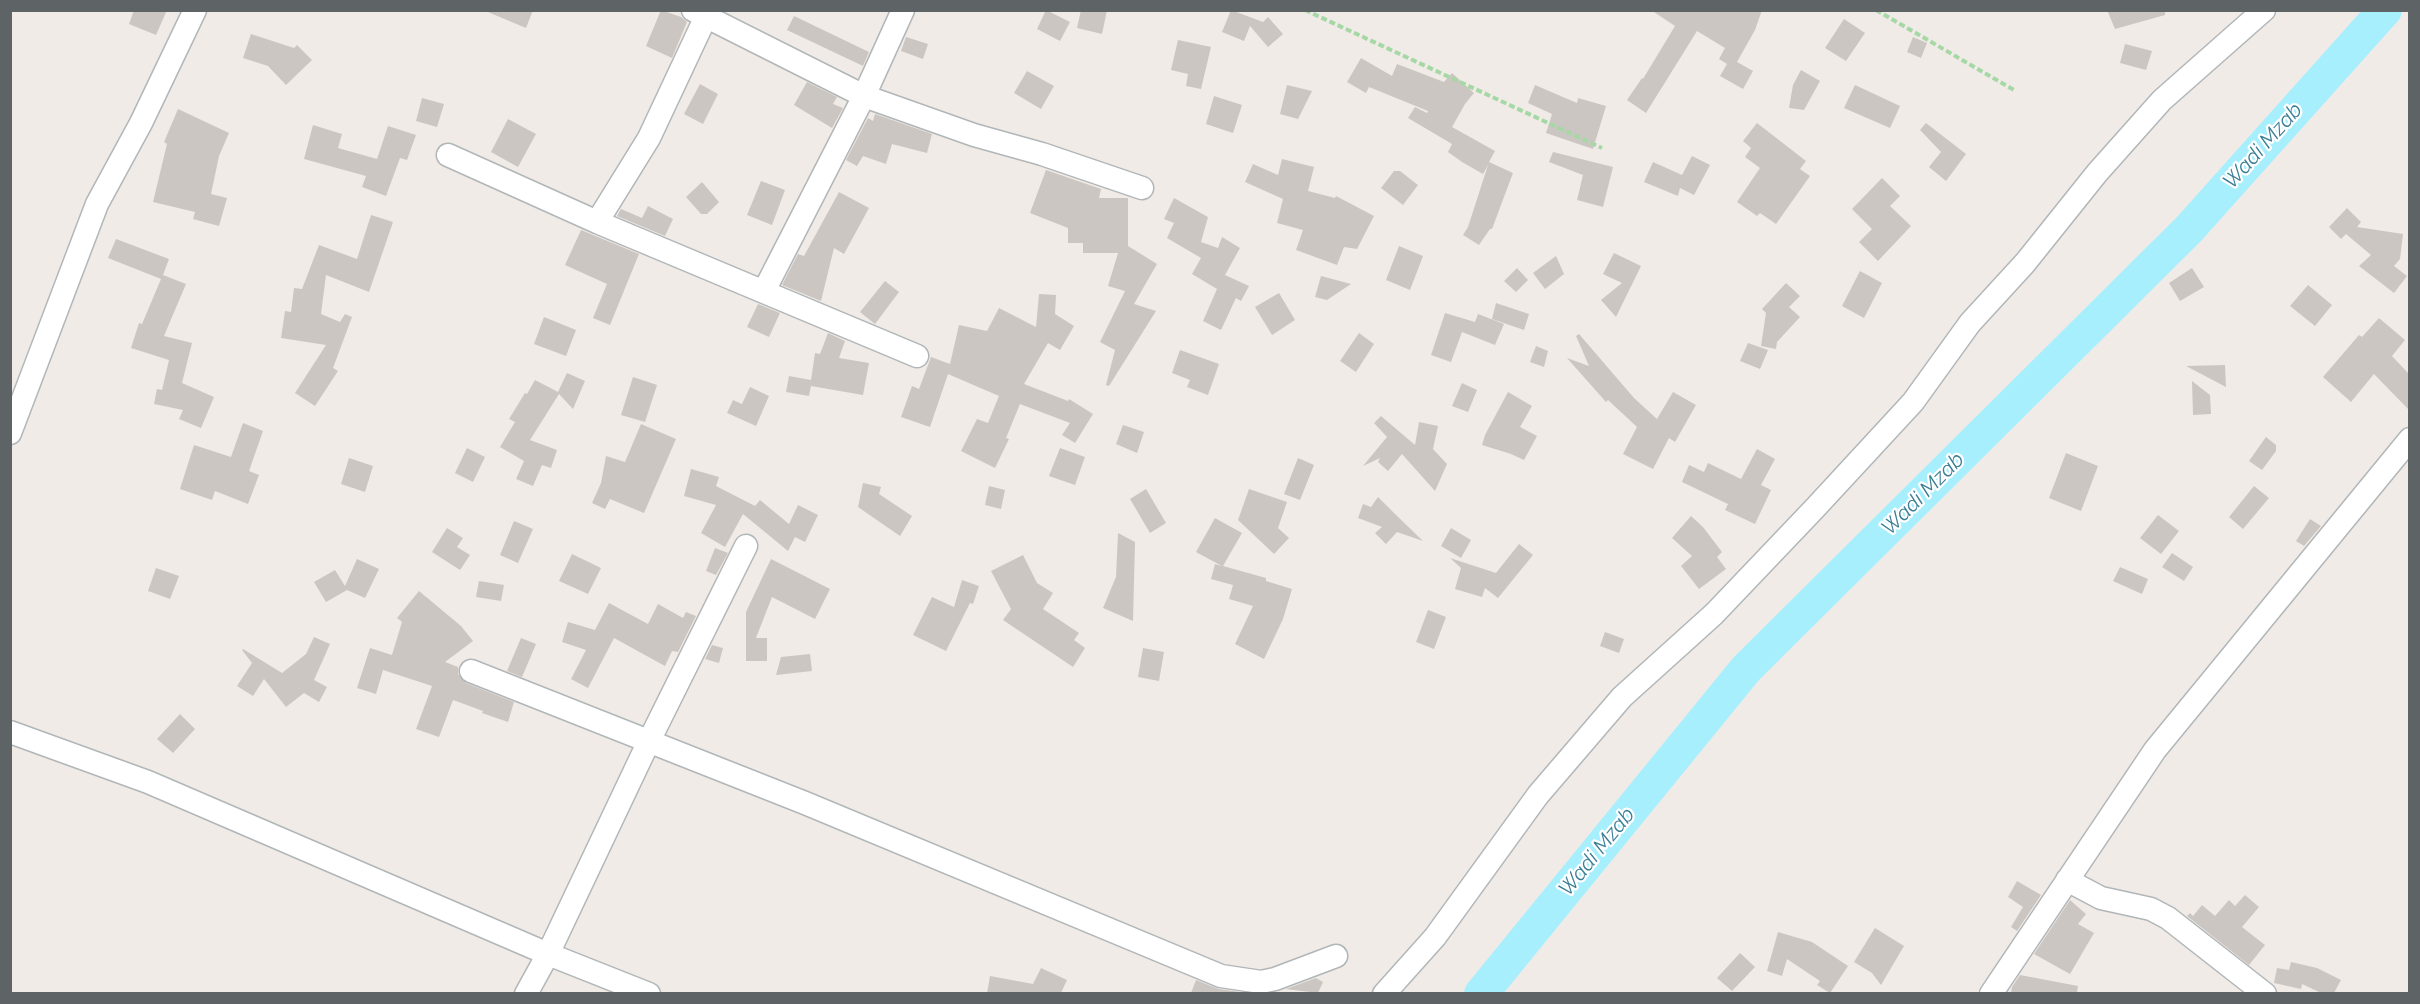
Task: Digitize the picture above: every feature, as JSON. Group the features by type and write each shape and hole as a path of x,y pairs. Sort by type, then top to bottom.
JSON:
{"street":[{"path":"10,433 97,204 141,123 195,10"},
{"path":"764,291 864,96 903,10"},
{"path":"1384,993 1435,937 1538,795 1622,697 1714,614 1913,402 1970,323 2025,263 2097,173 2162,100 2264,10"},
{"path":"597,222 649,138 703,12 864,96 974,135 1042,154 1142,188"},
{"path":"448,155 597,222 917,356"},
{"path":"1991,993 2106,826 2155,750 2409,439"},
{"path":"526,993 549,954 649,741 746,546"},
{"path":"471,670 805,803 1221,976 1261,982 1275,980 1336,956"},
{"path":"10,732 148,782 549,954 649,993"},
{"path":"2067,880 2101,898 2151,909 2168,918 2265,993"}],"path":[{"path":"1305,10 1602,148"},
{"path":"1876,10 2014,90"}],"building":[{"path":"134,10 167,10 156,35 129,24"},
{"path":"483,10 533,10 526,28"},
{"path":"661,10 681,17 687,22 672,58 646,46"},
{"path":"1046,10 1070,22 1060,41 1037,29"},
{"path":"1081,10 1107,10 1102,34 1077,28"},
{"path":"1231,10 1263,22 1268,17 1283,34 1268,47 1250,26 1244,41 1222,32"},
{"path":"1651,10 1762,10 1755,30 1737,62 1753,71 1743,89 1720,76 1727,64 1719,59 1725,48 1697,31 1646,113 1627,100 1643,79 1675,26"},
{"path":"2107,10 2165,10 2165,15 2115,29"},
{"path":"794,16 869,52 863,66 787,30"},
{"path":"1844,19 1865,33 1846,61 1825,48"},
{"path":"251,34 294,48 297,45 312,60 286,85 268,66 243,58"},
{"path":"906,37 928,44 923,59 901,51"},
{"path":"1913,37 1927,43 1921,58 1907,52"},
{"path":"1178,40 1211,47 1201,89 1186,86 1188,74 1171,70"},
{"path":"2125,44 2152,51 2146,70 2120,63"},
{"path":"1361,58 1392,76 1397,64 1444,82 1452,73 1474,93 1452,127 1495,151 1489,162 1513,173 1492,229 1479,245 1463,235 1468,227 1488,165 1483,174 1462,162 1448,152 1452,144 1408,118 1415,107 1427,113 1428,111 1369,87 1366,93 1347,82"},
{"path":"1801,70 1820,81 1804,110 1789,108 1793,85"},
{"path":"1027,71 1054,86 1041,109 1014,93"},
{"path":"807,82 837,97 833,104 843,108 832,128 794,105"},
{"path":"700,84 718,94 703,124 684,114"},
{"path":"1287,85 1312,91 1298,119 1280,114"},
{"path":"1535,85 1577,103 1578,98 1606,106 1593,149 1546,133 1552,114 1528,103"},
{"path":"1855,85 1900,106 1890,128 1844,108"},
{"path":"1214,96 1242,105 1233,133 1206,124"},
{"path":"422,98 444,104 437,127 416,121"},
{"path":"178,109 229,133 219,156 211,194 227,198 219,226 193,219 195,212 153,202 167,144 164,142"},
{"path":"875,114 932,134 927,153 892,144 886,164 863,156 857,166 846,160 868,118 873,121"},
{"path":"508,119 536,134 518,167 491,152"},
{"path":"1757,123 1806,161 1800,169 1810,176 1776,224 1760,213 1757,216 1737,202 1760,168 1745,157 1751,148 1743,141"},
{"path":"1926,123 1966,154 1946,181 1929,167 1941,152 1920,130"},
{"path":"313,125 342,134 338,148 377,159 388,126 416,135 407,160 400,158 386,196 362,187 366,176 304,159"},
{"path":"1553,152 1613,167 1603,207 1577,200 1583,175 1549,162"},
{"path":"1692,156 1710,165 1694,195 1680,188 1678,196 1644,182 1653,162 1682,175"},
{"path":"1282,159 1314,167 1308,191 1335,198 1336,196 1374,216 1357,249 1344,247 1337,265 1296,250 1303,230 1277,223 1283,199 1245,182 1253,164 1278,175"},
{"path":"1046,170 1101,189 1099,198 1128,198 1128,246 1157,264 1134,304 1156,311 1109,386 1106,385 1115,350 1100,342 1125,291 1108,286 1118,253 1083,253 1083,243 1068,243 1068,228 1030,213"},
{"path":"1394,171 1400,171 1418,185 1403,205 1381,188"},
{"path":"1882,178 1900,196 1890,206 1911,226 1878,261 1859,242 1872,229 1852,209"},
{"path":"761,181 785,190 772,225 747,215"},
{"path":"702,182 719,202 707,214 701,214 686,197"},
{"path":"839,192 869,208 844,254 834,248 821,301 782,285 798,254 804,256"},
{"path":"1174,198 1208,217 1201,242 1218,248 1222,237 1240,248 1225,275 1249,286 1241,301 1236,298 1221,330 1203,321 1217,289 1192,274 1201,258 1167,238 1174,223 1164,219"},
{"path":"648,206 673,219 665,236 617,216 621,209 642,218"},
{"path":"2347,208 2361,222 2357,227 2403,234 2400,259 2394,266 2407,276 2394,293 2359,266 2371,255 2346,234 2341,239 2329,227"},
{"path":"371,215 393,222 369,292 326,275 321,314 340,322 345,314 352,317 333,368 338,371 315,406 295,393 326,345 281,338 285,311 291,312 294,288 302,289 319,245 357,259"},
{"path":"581,230 639,254 610,325 593,318 607,284 565,265"},
{"path":"116,239 169,259 163,275 186,284 164,336 192,343 182,383 214,397 201,428 179,419 183,410 154,404 157,389 162,390 169,360 131,348 139,323 142,324 161,279 108,258"},
{"path":"1399,246 1423,256 1410,290 1386,280"},
{"path":"1614,253 1641,266 1616,317 1601,300 1622,283 1603,274"},
{"path":"1556,256 1564,274 1545,289 1533,273"},
{"path":"1517,268 1528,280 1516,292 1504,281"},
{"path":"2192,268 2204,287 2180,301 2169,283"},
{"path":"1860,271 1882,283 1864,318 1842,306"},
{"path":"1321,276 1351,284 1327,300 1315,297"},
{"path":"885,281 899,292 875,324 860,312"},
{"path":"1786,283 1800,296 1789,307 1800,317 1777,342 1776,349 1761,346 1766,313 1762,309"},
{"path":"2308,285 2332,305 2315,326 2290,306"},
{"path":"1279,293 1295,320 1272,335 1255,307"},
{"path":"1039,294 1056,295 1055,314 1074,326 1060,350 1048,343 1024,384 1068,401 1069,399 1093,414 1075,443 1062,435 1070,423 1020,404 1006,438 1009,439 995,468 961,451 977,419 988,423 999,396 948,374 930,427 901,417 912,386 919,389 931,357 950,364 959,325 987,331 999,308 1036,327"},
{"path":"1496,303 1529,314 1524,330 1492,319"},
{"path":"758,304 780,313 769,337 747,327"},
{"path":"1445,313 1475,322 1478,314 1504,324 1495,345 1462,332 1451,362 1431,355"},
{"path":"544,317 576,330 566,356 534,344"},
{"path":"2379,318 2405,340 2392,356 2409,374 2409,410 2374,374 2351,402 2323,377 2359,335 2362,337"},
{"path":"828,333 845,341 839,358 869,363 863,395 811,386 809,396 786,392 789,376 811,380 815,353 820,354"},
{"path":"1359,333 1374,344 1356,372 1340,361"},
{"path":"1579,334 1634,398 1657,419 1673,392 1696,405 1675,442 1669,438 1653,469 1623,454 1637,427 1608,400 1606,402 1567,358 1589,366 1576,336"},
{"path":"1748,343 1768,350 1760,369 1740,361"},
{"path":"1536,346 1548,351 1544,367 1530,362"},
{"path":"1180,350 1219,364 1208,395 1187,387 1190,380 1172,373"},
{"path":"2225,365 2226,387 2186,366"},
{"path":"567,373 585,381 573,409 559,394 530,440 557,450 551,468 542,465 533,486 516,479 524,461 500,447 515,422 509,419 535,380 558,392"},
{"path":"633,377 657,385 645,422 621,415"},
{"path":"2192,381 2210,395 2211,414 2193,415"},
{"path":"1462,383 1477,390 1468,412 1452,406"},
{"path":"750,387 769,396 756,426 727,413 733,400 742,404"},
{"path":"1508,392 1532,406 1520,427 1537,436 1524,460 1482,445"},
{"path":"1381,416 1415,445 1419,422 1438,426 1433,449 1447,464 1435,491 1402,454 1388,471 1378,462 1380,458 1363,466 1387,437 1374,423"},
{"path":"243,423 263,431 249,471 259,475 248,504 215,491 212,500 180,489 194,445 231,457"},
{"path":"641,424 676,439 644,513 610,499 605,509 592,503 601,483 606,456 625,462"},
{"path":"1123,425 1144,432 1137,453 1116,444"},
{"path":"2266,437 2276,445 2276,451 2262,470 2249,461"},
{"path":"467,448 485,457 473,482 455,473"},
{"path":"1060,448 1085,457 1075,485 1049,476"},
{"path":"1757,449 1775,459 1761,485 1771,490 1755,524 1725,510 1728,504 1682,482 1689,465 1704,472 1708,463 1741,479"},
{"path":"2066,453 2098,466 2081,511 2049,498"},
{"path":"349,458 373,466 365,492 341,484"},
{"path":"1298,458 1314,465 1300,500 1284,494"},
{"path":"691,469 719,477 716,486 755,506 760,500 789,524 798,505 818,515 805,542 795,537 788,551 743,514 725,547 701,533 716,505 684,496"},
{"path":"863,483 881,487 879,494 912,516 900,536 858,507"},
{"path":"989,486 1005,490 1001,509 985,505"},
{"path":"2254,486 2269,498 2243,529 2229,517"},
{"path":"1146,489 1166,523 1150,533 1130,499"},
{"path":"1249,489 1287,502 1278,528 1289,538 1274,554 1238,520"},
{"path":"1378,497 1423,541 1397,532 1386,544 1375,533 1382,527 1358,518 1363,504 1371,507"},
{"path":"2158,515 2179,531 2161,554 2140,538"},
{"path":"1691,516 1703,527 1722,552 1717,557 1726,569 1699,589 1681,566 1692,556 1672,538"},
{"path":"1215,518 1242,533 1223,566 1266,578 1266,581 1292,589 1283,619 1264,659 1235,644 1253,606 1229,599 1233,585 1211,579 1215,564 1222,566 1196,552"},
{"path":"2310,519 2321,526 2304,546 2296,541"},
{"path":"514,521 533,529 518,563 500,555"},
{"path":"447,528 463,538 457,547 470,555 460,570 432,552"},
{"path":"1451,528 1471,540 1461,558 1441,546"},
{"path":"1118,533 1135,542 1133,621 1103,608 1116,577"},
{"path":"1519,544 1533,555 1498,598 1485,588 1482,597 1455,589 1461,568 1450,558 1496,573"},
{"path":"715,548 728,553 716,575 706,571"},
{"path":"2172,553 2193,567 2184,581 2162,567"},
{"path":"572,554 601,568 588,594 559,581"},
{"path":"1023,555 1037,583 1053,593 1043,609 1079,633 1074,640 1085,648 1073,667 1003,620 1011,609 991,571"},
{"path":"357,559 379,569 365,598 347,590 326,602 314,582 335,570 345,586"},
{"path":"771,559 830,589 815,619 772,597 756,638 767,638 767,661 746,661 746,612"},
{"path":"2120,567 2148,579 2142,594 2113,581"},
{"path":"156,568 179,576 170,599 148,591"},
{"path":"962,580 979,586 973,604 970,603 946,651 913,635 932,597 954,607"},
{"path":"479,581 504,585 501,601 476,597"},
{"path":"419,591 461,626 473,641 445,662 458,667 458,674 466,683 514,702 508,722 453,700 439,737 416,729 432,686 383,670 376,694 357,688 370,648 392,655 402,622 397,618"},
{"path":"609,603 648,624 658,604 683,618 686,612 696,616 678,652 672,651 665,666 614,638 588,688 571,679 586,650 562,642 568,622 595,630"},
{"path":"1428,610 1446,617 1434,649 1416,642"},
{"path":"1605,632 1624,639 1619,653 1600,646"},
{"path":"314,637 330,644 314,680 327,687 319,702 304,693 286,707 264,679 253,696 237,686 252,663 243,649 282,673 306,654"},
{"path":"521,638 536,644 522,677 507,671"},
{"path":"712,645 723,648 719,663 705,659"},
{"path":"1143,648 1164,652 1159,681 1138,677"},
{"path":"810,654 812,671 776,675 781,657"},
{"path":"180,714 195,729 173,753 157,739"},
{"path":"2017,881 2041,895 2017,931 2011,927 2023,907 2008,897"},
{"path":"2245,895 2259,907 2242,927 2265,945 2249,965 2187,916 2190,913 2193,916 2202,905 2215,916 2229,900 2235,906"},
{"path":"2070,900 2086,914 2078,924 2094,933 2070,974 2034,954"},
{"path":"1875,928 1904,946 1881,985 1872,973 1854,962"},
{"path":"1778,932 1812,942 1848,966 1830,993 1817,985 1820,981 1787,959 1782,976 1767,971"},
{"path":"1740,953 1755,967 1732,991 1717,978"},
{"path":"2291,962 2317,968 2341,980 2334,993 2321,993 2302,984 2301,989 2274,983 2277,968 2289,970"},
{"path":"1041,968 1067,980 1061,993 987,993 990,976 1033,984"},
{"path":"2020,975 2078,986 2077,993 2011,993"},
{"path":"1316,978 1323,982 1318,993 1286,989"},
{"path":"1196,980 1219,989 1247,993 1191,993"}],"waterway":[{"name":"Wadi Mzab","path":"1481,994 1746,669 2189,229 2385,10"}]}
